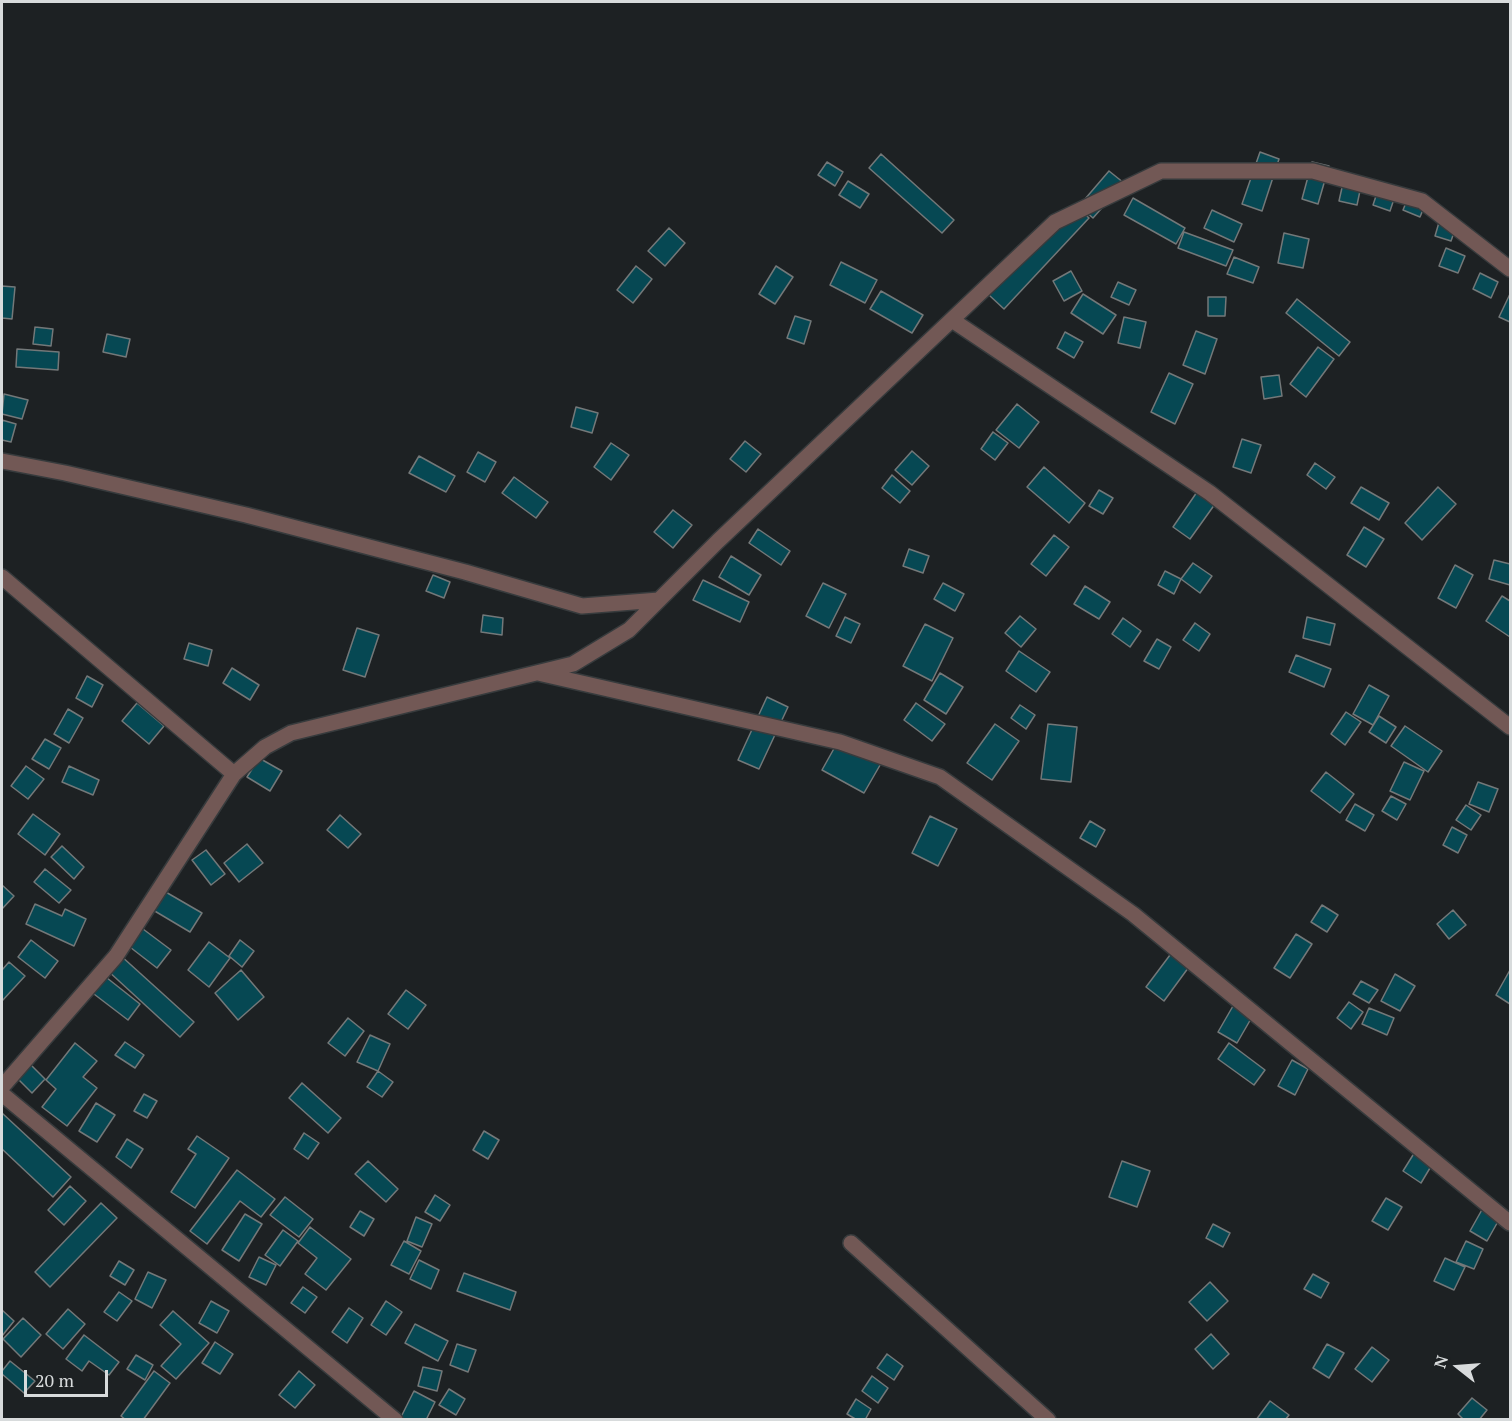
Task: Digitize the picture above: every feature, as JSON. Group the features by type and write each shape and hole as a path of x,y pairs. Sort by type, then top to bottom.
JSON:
{"street":[{"path":"2,1087 116,956 234,774 265,747 291,733 573,663 629,630 718,541 1055,222 1161,171 1313,171 1422,201 1510,269"},
{"path":"952,320 1210,493 1510,727"},
{"path":"2,461 65,472 246,515 465,572 582,606 659,600"},
{"path":"2,577 234,774"},
{"path":"535,672 840,742 939,777 1133,914 1510,1223"},
{"path":"2,1094 396,1419"},
{"path":"850,1243 1048,1419"}],"building":[{"path":"1260,152 1279,159 1262,211 1242,204"},
{"path":"881,154 954,220 942,233 869,168"},
{"path":"827,162 843,172 835,186 818,175"},
{"path":"1312,162 1329,166 1318,204 1302,199"},
{"path":"1109,171 1124,183 1093,218 1079,206"},
{"path":"848,181 869,194 860,208 839,195"},
{"path":"1343,183 1361,186 1357,205 1339,201"},
{"path":"1379,187 1396,193 1390,211 1373,205"},
{"path":"1410,193 1427,200 1420,217 1403,210"},
{"path":"1133,198 1185,228 1176,244 1124,215"},
{"path":"1075,205 1089,218 1004,309 989,295"},
{"path":"1212,210 1242,224 1234,242 1204,228"},
{"path":"1440,219 1457,224 1451,241 1435,236"},
{"path":"669,228 685,243 665,266 648,251"},
{"path":"1184,232 1233,250 1226,266 1178,248"},
{"path":"1284,233 1309,239 1303,268 1278,263"},
{"path":"1446,248 1465,256 1458,273 1439,266"},
{"path":"1234,257 1259,267 1253,283 1227,274"},
{"path":"841,262 877,280 865,303 830,285"},
{"path":"636,266 652,279 633,303 617,290"},
{"path":"776,266 793,277 775,304 759,294"},
{"path":"1071,271 1082,291 1064,301 1053,281"},
{"path":"1480,273 1498,282 1491,298 1473,289"},
{"path":"1118,282 1136,290 1129,305 1111,297"},
{"path":"2,286 15,287 12,319 2,318"},
{"path":"881,291 923,315 912,333 870,309"},
{"path":"1083,294 1116,315 1103,334 1071,313"},
{"path":"1510,294 1510,322 1499,317"},
{"path":"1208,297 1226,297 1225,316 1208,316"},
{"path":"1297,299 1350,342 1339,356 1286,313"},
{"path":"795,316 811,321 804,344 787,338"},
{"path":"1124,317 1146,322 1140,348 1118,343"},
{"path":"35,327 53,329 51,346 33,344"},
{"path":"1196,331 1217,339 1205,374 1183,365"},
{"path":"1065,332 1083,342 1074,358 1057,348"},
{"path":"107,334 130,339 126,357 103,352"},
{"path":"1318,347 1334,359 1306,397 1290,384"},
{"path":"17,349 59,352 58,370 16,367"},
{"path":"1169,373 1193,384 1175,424 1151,412"},
{"path":"1279,375 1282,396 1264,399 1261,377"},
{"path":"4,394 28,400 22,419 2,414"},
{"path":"1017,404 1039,422 1019,448 996,430"},
{"path":"576,407 598,413 592,433 571,427"},
{"path":"2,420 16,424 11,442 2,440"},
{"path":"993,432 1008,443 995,460 981,449"},
{"path":"1242,439 1261,445 1251,473 1233,467"},
{"path":"745,441 761,454 746,472 730,459"},
{"path":"611,443 629,455 611,480 594,467"},
{"path":"912,451 929,466 912,485 895,470"},
{"path":"478,452 496,462 485,482 467,472"},
{"path":"419,456 455,476 446,492 409,473"},
{"path":"1315,463 1335,477 1326,489 1307,475"},
{"path":"1044,467 1085,503 1069,523 1027,487"},
{"path":"892,475 910,491 900,503 882,488"},
{"path":"514,477 548,502 536,518 502,493"},
{"path":"1361,487 1389,503 1379,520 1351,503"},
{"path":"1438,487 1456,504 1422,540 1405,523"},
{"path":"1099,490 1113,498 1103,514 1089,506"},
{"path":"1197,492 1215,504 1190,539 1173,527"},
{"path":"673,510 692,525 673,548 654,532"},
{"path":"1364,527 1384,539 1366,567 1347,555"},
{"path":"758,529 790,551 781,565 749,543"},
{"path":"1054,535 1069,547 1046,576 1031,564"},
{"path":"909,549 929,556 923,573 903,566"},
{"path":"731,556 761,575 749,595 719,577"},
{"path":"1494,560 1510,564 1510,585 1489,579"},
{"path":"1193,563 1212,576 1200,593 1181,579"},
{"path":"1455,565 1473,575 1456,608 1438,598"},
{"path":"1165,571 1181,579 1174,594 1158,585"},
{"path":"433,575 450,582 444,598 426,591"},
{"path":"703,580 749,602 740,622 693,600"},
{"path":"823,583 846,594 829,628 806,616"},
{"path":"943,583 964,594 955,611 934,599"},
{"path":"1085,586 1110,602 1099,619 1074,604"},
{"path":"1502,596 1510,601 1510,637 1486,621"},
{"path":"483,615 503,618 502,635 481,632"},
{"path":"1020,616 1036,629 1021,647 1005,633"},
{"path":"845,617 860,624 851,643 836,636"},
{"path":"1307,617 1335,624 1330,645 1303,638"},
{"path":"1123,618 1141,631 1130,647 1112,634"},
{"path":"1195,623 1210,634 1199,651 1183,640"},
{"path":"925,624 953,638 932,681 903,666"},
{"path":"357,628 379,635 365,677 343,670"},
{"path":"1157,639 1171,647 1159,669 1144,661"},
{"path":"189,643 212,650 208,666 184,659"},
{"path":"1019,651 1050,672 1036,692 1006,671"},
{"path":"1296,655 1331,669 1324,687 1289,672"},
{"path":"232,668 259,685 250,700 223,683"},
{"path":"940,673 963,687 946,714 924,700"},
{"path":"87,676 103,685 92,707 76,698"},
{"path":"1369,685 1389,696 1373,725 1353,714"},
{"path":"767,697 788,707 759,769 738,760"},
{"path":"137,703 164,726 149,744 122,721"},
{"path":"916,703 945,724 932,741 904,720"},
{"path":"1020,705 1035,715 1026,729 1011,718"},
{"path":"68,709 83,718 69,743 54,734"},
{"path":"1346,712 1361,722 1345,745 1331,734"},
{"path":"1379,716 1396,727 1386,743 1369,732"},
{"path":"995,724 1019,741 992,780 967,763"},
{"path":"1048,724 1077,727 1071,782 1041,779"},
{"path":"1405,726 1442,751 1428,772 1391,746"},
{"path":"841,736 883,760 864,793 822,770"},
{"path":"45,739 61,748 49,769 32,759"},
{"path":"259,758 282,771 270,791 247,777"},
{"path":"1404,762 1424,771 1410,800 1390,791"},
{"path":"26,766 44,779 28,799 11,786"},
{"path":"69,766 99,780 93,795 62,782"},
{"path":"1326,772 1354,794 1340,813 1311,791"},
{"path":"1478,782 1498,789 1489,812 1469,804"},
{"path":"1391,796 1406,804 1397,820 1382,811"},
{"path":"1355,804 1374,815 1365,831 1346,820"},
{"path":"1466,805 1481,815 1471,830 1456,820"},
{"path":"33,814 60,834 45,855 18,834"},
{"path":"340,815 361,834 348,848 327,830"},
{"path":"930,816 957,829 938,866 912,853"},
{"path":"1090,821 1105,830 1096,847 1080,838"},
{"path":"1452,827 1467,835 1458,853 1443,845"},
{"path":"247,844 263,863 239,882 224,863"},
{"path":"62,846 84,867 74,879 51,857"},
{"path":"206,850 225,874 211,885 192,860"},
{"path":"45,869 71,890 59,903 34,882"},
{"path":"2,885 14,896 2,909"},
{"path":"164,891 202,913 190,932 153,910"},
{"path":"35,904 62,916 65,909 86,919 74,946 26,924"},
{"path":"1322,905 1338,915 1327,932 1311,922"},
{"path":"1453,910 1466,925 1449,939 1437,924"},
{"path":"139,926 171,950 157,968 126,944"},
{"path":"1296,934 1312,944 1290,978 1274,968"},
{"path":"31,940 58,961 45,978 18,957"},
{"path":"240,940 254,951 242,967 229,956"},
{"path":"209,942 230,958 209,987 188,970"},
{"path":"1176,947 1194,960 1164,1001 1146,987"},
{"path":"120,955 194,1022 180,1037 107,970"},
{"path":"9,962 25,976 2,1001 2,970"},
{"path":"241,970 264,997 238,1020 215,993"},
{"path":"1510,970 1510,1004 1496,995"},
{"path":"102,974 140,1004 128,1020 90,991"},
{"path":"1395,974 1415,986 1400,1011 1381,1001"},
{"path":"1361,981 1378,990 1369,1003 1353,994"},
{"path":"406,990 426,1005 408,1029 388,1014"},
{"path":"1349,1002 1363,1012 1351,1029 1337,1018"},
{"path":"1233,1006 1252,1017 1237,1043 1218,1032"},
{"path":"1369,1008 1394,1018 1387,1035 1362,1024"},
{"path":"348,1018 364,1031 345,1056 328,1043"},
{"path":"370,1035 390,1044 378,1071 357,1062"},
{"path":"125,1042 144,1055 135,1068 115,1055"},
{"path":"75,1043 97,1061 83,1077 97,1088 67,1126 42,1107 56,1089 46,1080"},
{"path":"1229,1043 1265,1070 1254,1085 1218,1059"},
{"path":"1292,1060 1308,1069 1295,1095 1278,1086"},
{"path":"28,1062 45,1079 32,1093 15,1076"},
{"path":"378,1071 393,1082 382,1097 367,1087"},
{"path":"302,1083 341,1118 328,1133 289,1098"},
{"path":"144,1094 157,1101 147,1118 134,1111"},
{"path":"96,1103 115,1115 97,1142 79,1131"},
{"path":"2,1113 71,1177 53,1197 2,1149"},
{"path":"484,1131 499,1140 488,1159 473,1150"},
{"path":"304,1133 319,1143 308,1159 294,1149"},
{"path":"197,1136 229,1158 195,1208 171,1192 196,1154 188,1149"},
{"path":"127,1139 143,1149 131,1168 116,1157"},
{"path":"1418,1147 1436,1158 1421,1183 1403,1171"},
{"path":"368,1161 398,1189 386,1202 355,1174"},
{"path":"1122,1161 1150,1171 1137,1207 1109,1197"},
{"path":"237,1170 275,1199 261,1217 240,1201 207,1244 190,1231"},
{"path":"70,1186 86,1201 64,1225 48,1210"},
{"path":"435,1195 450,1205 440,1221 425,1212"},
{"path":"285,1197 313,1219 299,1237 270,1215"},
{"path":"1386,1198 1402,1207 1388,1230 1372,1221"},
{"path":"1488,1199 1505,1209 1487,1241 1470,1231"},
{"path":"101,1203 117,1218 50,1287 35,1272"},
{"path":"360,1211 374,1219 364,1236 350,1227"},
{"path":"245,1214 262,1224 239,1261 222,1250"},
{"path":"416,1217 432,1224 422,1247 407,1241"},
{"path":"1213,1224 1230,1233 1223,1247 1206,1238"},
{"path":"310,1227 351,1259 326,1290 305,1274 317,1258 298,1243"},
{"path":"283,1230 298,1241 280,1266 265,1255"},
{"path":"404,1241 421,1251 409,1274 391,1265"},
{"path":"1466,1241 1483,1249 1474,1269 1456,1262"},
{"path":"259,1257 276,1265 266,1285 249,1277"},
{"path":"1445,1258 1465,1267 1454,1290 1434,1281"},
{"path":"419,1260 439,1270 431,1289 410,1279"},
{"path":"119,1261 134,1270 125,1285 110,1276"},
{"path":"148,1272 166,1280 152,1308 135,1299"},
{"path":"464,1273 516,1292 510,1310 457,1291"},
{"path":"1313,1274 1329,1283 1321,1298 1304,1289"},
{"path":"1210,1282 1228,1301 1207,1321 1189,1302"},
{"path":"303,1287 317,1297 305,1313 291,1303"},
{"path":"119,1292 132,1301 117,1321 104,1312"},
{"path":"211,1301 229,1311 217,1333 199,1323"},
{"path":"386,1301 402,1312 386,1335 371,1325"},
{"path":"349,1308 363,1318 347,1343 332,1332"},
{"path":"68,1309 85,1324 63,1349 46,1334"},
{"path":"2,1310 14,1321 2,1336"},
{"path":"173,1311 209,1343 176,1379 161,1366 181,1344 160,1325"},
{"path":"23,1318 41,1335 21,1357 3,1339"},
{"path":"415,1324 448,1341 438,1361 405,1343"},
{"path":"1211,1334 1229,1354 1213,1369 1195,1349"},
{"path":"84,1335 119,1362 109,1375 89,1361 82,1371 66,1359"},
{"path":"215,1342 233,1354 220,1374 202,1363"},
{"path":"457,1344 476,1350 468,1372 450,1365"},
{"path":"1327,1344 1344,1353 1329,1378 1313,1368"},
{"path":"1372,1347 1389,1360 1372,1382 1355,1369"},
{"path":"887,1354 903,1366 894,1380 877,1368"},
{"path":"136,1355 153,1365 145,1380 127,1369"},
{"path":"10,1361 35,1381 24,1393 2,1374"},
{"path":"423,1367 442,1371 437,1391 418,1386"},
{"path":"154,1371 170,1383 143,1420 126,1420 121,1416"},
{"path":"299,1371 315,1385 295,1408 279,1395"},
{"path":"872,1376 888,1388 878,1403 862,1391"},
{"path":"449,1389 465,1399 456,1415 439,1405"},
{"path":"414,1391 435,1402 426,1420 405,1420 401,1417"},
{"path":"1472,1398 1487,1410 1479,1420 1464,1420 1458,1414"},
{"path":"856,1399 871,1409 865,1420 857,1420 847,1414"},
{"path":"1270,1401 1289,1415 1285,1420 1256,1420"}]}
